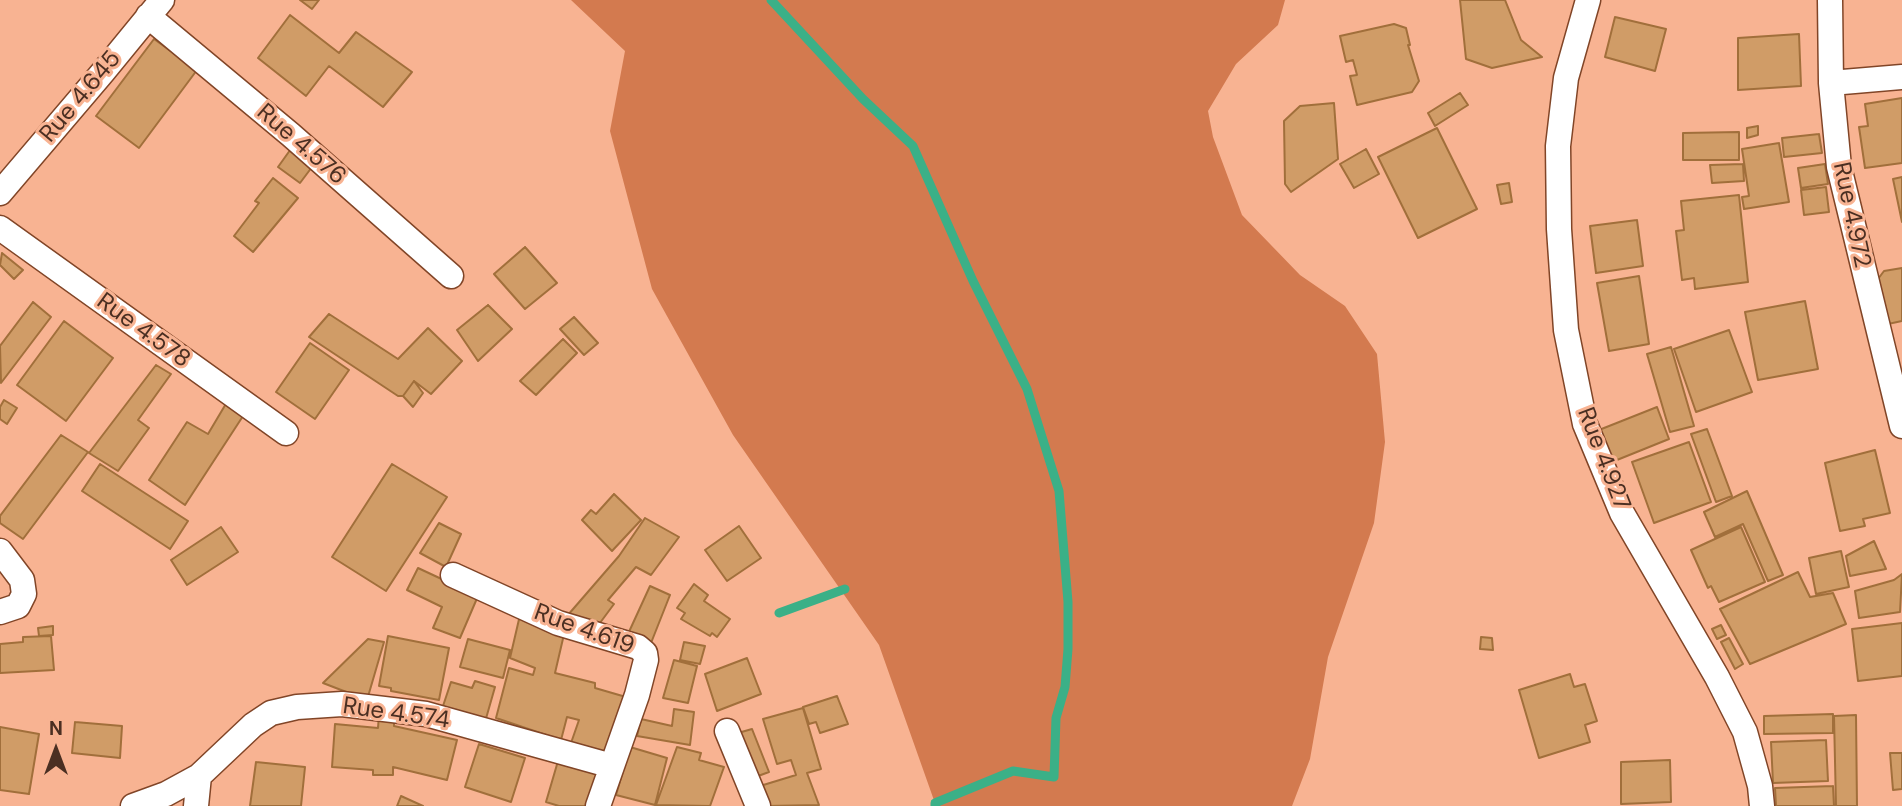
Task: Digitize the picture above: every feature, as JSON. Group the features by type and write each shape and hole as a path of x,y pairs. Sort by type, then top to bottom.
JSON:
{"street":[{"name":"Rue 4.927","path":"1588,0 1566,78 1558,146 1559,229 1566,330 1585,424 1622,513 1717,677 1745,732 1760,786 1762,806"},
{"name":"Rue 4.972","path":"1830,0 1830,83 1839,167 1902,426"},
{"name":"Rue 4.645","path":"0,193 155,8"},
{"name":"Rue 4.576","path":"155,8 291,135 451,276"},
{"path":"1830,83 1902,77"},
{"name":"Rue 4.578","path":"0,228 286,433"},
{"path":"0,551 22,580 24,594 18,606 0,612"},
{"name":"Rue 4.619","path":"453,575 558,623 638,647 645,653 646,660 637,695 598,806"},
{"name":"Rue 4.574","path":"133,806 166,794 199,776 253,725 271,713 297,707 342,704 426,714 612,766"},
{"path":"727,731 758,806"},
{"path":"196,806 199,776"}],"shaded area":[{"path":"571,0 1285,0 1278,25 1236,64 1208,111 1213,137 1242,215 1300,275 1345,306 1377,354 1385,442 1374,523 1328,657 1310,759 1292,806 936,806 879,645 733,435 652,289 610,131 625,51"}],"building":[{"path":"300,0 319,0 312,9"},
{"path":"1460,0 1505,0 1521,40 1542,57 1492,68 1466,59"},
{"path":"290,15 339,53 356,32 412,72 383,107 329,66 306,96 258,58"},
{"path":"1615,17 1666,29 1655,71 1605,57"},
{"path":"1394,24 1406,28 1408,45 1419,81 1412,92 1357,105 1350,76 1357,75 1353,60 1346,62 1340,36"},
{"path":"1799,34 1801,86 1738,90 1738,38"},
{"path":"154,39 197,70 139,148 96,116"},
{"path":"1460,93 1468,105 1435,126 1428,113"},
{"path":"1902,98 1902,163 1865,168 1859,127 1868,126 1865,104"},
{"path":"1334,103 1338,159 1291,192 1285,184 1284,121 1300,106"},
{"path":"1758,126 1758,135 1747,138 1747,128"},
{"path":"1437,128 1477,209 1418,238 1378,157"},
{"path":"1739,132 1739,160 1683,160 1683,133"},
{"path":"1819,134 1822,153 1784,157 1782,138"},
{"path":"1779,143 1789,202 1744,209 1742,197 1749,196 1742,149"},
{"path":"293,146 315,163 300,183 278,167"},
{"path":"1366,149 1379,174 1354,188 1340,164"},
{"path":"1743,164 1744,181 1712,183 1710,165"},
{"path":"1825,164 1828,184 1801,188 1798,168"},
{"path":"1902,177 1902,222 1893,179"},
{"path":"273,178 298,198 253,252 234,236 259,203 255,201"},
{"path":"1509,183 1512,202 1501,204 1497,185"},
{"path":"1826,187 1829,212 1804,215 1801,190"},
{"path":"1739,195 1748,282 1695,289 1694,278 1682,280 1676,231 1684,230 1681,201"},
{"path":"1637,220 1643,266 1596,273 1590,226"},
{"path":"525,247 557,283 525,309 494,274"},
{"path":"2,253 23,270 14,279 0,265"},
{"path":"1902,268 1902,321 1888,324 1878,279 1884,271"},
{"path":"1639,276 1649,344 1609,351 1597,283"},
{"path":"1805,301 1818,369 1758,380 1745,312"},
{"path":"33,302 51,317 1,383 0,346"},
{"path":"488,305 512,329 478,361 457,330"},
{"path":"329,314 398,359 428,328 462,361 431,394 414,381 403,396 398,396 309,337"},
{"path":"574,317 598,343 584,355 560,329"},
{"path":"64,321 113,358 66,421 17,385"},
{"path":"1729,330 1752,392 1696,412 1674,349"},
{"path":"563,339 577,353 536,395 520,381"},
{"path":"310,343 349,370 315,419 276,392"},
{"path":"1671,347 1694,426 1670,432 1647,354"},
{"path":"156,365 171,374 138,420 149,428 118,471 89,453"},
{"path":"414,381 423,393 413,407 403,396"},
{"path":"4,400 17,408 7,424 0,419 0,407"},
{"path":"227,402 245,413 185,505 149,480 187,422 208,434"},
{"path":"1657,407 1669,439 1612,462 1599,430"},
{"path":"1707,429 1732,496 1716,502 1691,434"},
{"path":"61,435 88,452 23,539 0,523 0,516"},
{"path":"1689,442 1711,502 1654,523 1632,462"},
{"path":"1875,450 1890,513 1863,519 1865,526 1840,531 1825,463"},
{"path":"100,464 188,521 170,549 82,491"},
{"path":"392,464 447,497 386,591 332,557"},
{"path":"1747,491 1783,575 1768,581 1743,524 1715,537 1704,512"},
{"path":"614,494 641,520 612,551 582,520 591,510 596,514"},
{"path":"645,518 679,537 651,575 636,567 608,600 614,604 594,631 561,623 619,556"},
{"path":"439,523 461,534 446,567 420,553"},
{"path":"739,526 761,558 727,581 705,550"},
{"path":"221,527 238,552 187,585 171,560"},
{"path":"1741,527 1765,582 1719,602 1711,586 1708,588 1691,550"},
{"path":"1874,541 1886,569 1850,576 1846,556"},
{"path":"1841,551 1849,587 1816,594 1809,558"},
{"path":"418,568 478,596 460,638 433,628 442,607 407,590"},
{"path":"1798,572 1810,597 1833,593 1846,624 1750,664 1720,609"},
{"path":"1902,574 1900,612 1859,618 1855,591 1894,580"},
{"path":"694,584 708,595 704,601 730,619 717,637 712,633 710,636 681,619 685,613 677,608"},
{"path":"650,586 670,595 651,643 628,634"},
{"path":"520,615 565,630 555,673 595,683 595,688 626,697 614,756 571,743 579,720 567,717 561,740 496,718 509,668 533,675 535,668 510,658"},
{"path":"1902,623 1902,676 1858,681 1852,629"},
{"path":"1721,625 1726,635 1717,639 1712,629"},
{"path":"53,626 53,635 39,636 38,628"},
{"path":"51,636 54,670 0,673 0,644 23,642 23,637"},
{"path":"388,636 449,648 439,700 391,691 391,688 379,686"},
{"path":"1481,637 1492,638 1493,650 1480,649"},
{"path":"1729,638 1743,664 1735,669 1721,642"},
{"path":"368,639 384,642 367,700 323,683"},
{"path":"468,639 510,650 503,678 460,667"},
{"path":"684,642 705,646 700,664 680,660"},
{"path":"747,658 761,694 717,711 705,674"},
{"path":"674,660 697,666 688,703 663,698"},
{"path":"1570,674 1574,687 1585,684 1597,721 1585,725 1590,742 1539,758 1519,690"},
{"path":"475,681 495,687 485,722 442,709 451,682 472,688"},
{"path":"837,696 848,724 820,733 816,722 809,724 803,707"},
{"path":"803,708 821,769 807,773 819,805 766,806 760,786 796,775 791,760 777,764 763,719"},
{"path":"674,709 694,712 690,745 637,736 641,719 672,726"},
{"path":"379,714 394,715 394,726 457,740 447,780 393,767 393,775 373,775 373,770 332,767 335,724 378,728"},
{"path":"1833,714 1833,733 1764,734 1764,716"},
{"path":"1856,715 1857,806 1836,806 1834,716"},
{"path":"75,722 122,726 120,758 72,753"},
{"path":"0,727 39,734 29,794 0,790"},
{"path":"752,729 769,772 750,779 731,735"},
{"path":"1826,740 1828,781 1773,783 1771,742"},
{"path":"479,744 525,758 511,802 465,787"},
{"path":"630,747 667,758 655,805 616,795"},
{"path":"677,747 701,753 699,760 724,767 710,806 656,805"},
{"path":"1890,753 1902,753 1902,789 1893,790"},
{"path":"1670,760 1671,802 1621,804 1621,762"},
{"path":"558,761 599,772 590,806 559,806 546,802"},
{"path":"256,762 305,767 301,806 250,806"},
{"path":"1833,786 1834,806 1776,806 1775,788"},
{"path":"401,796 423,806 397,806"}],"waterway":[{"path":"771,0 863,99 913,146 973,281 1027,389 1059,491 1068,602 1068,649 1065,687 1056,718 1054,777 1013,771 935,803 935,806"},
{"path":"779,613 845,589"}]}
